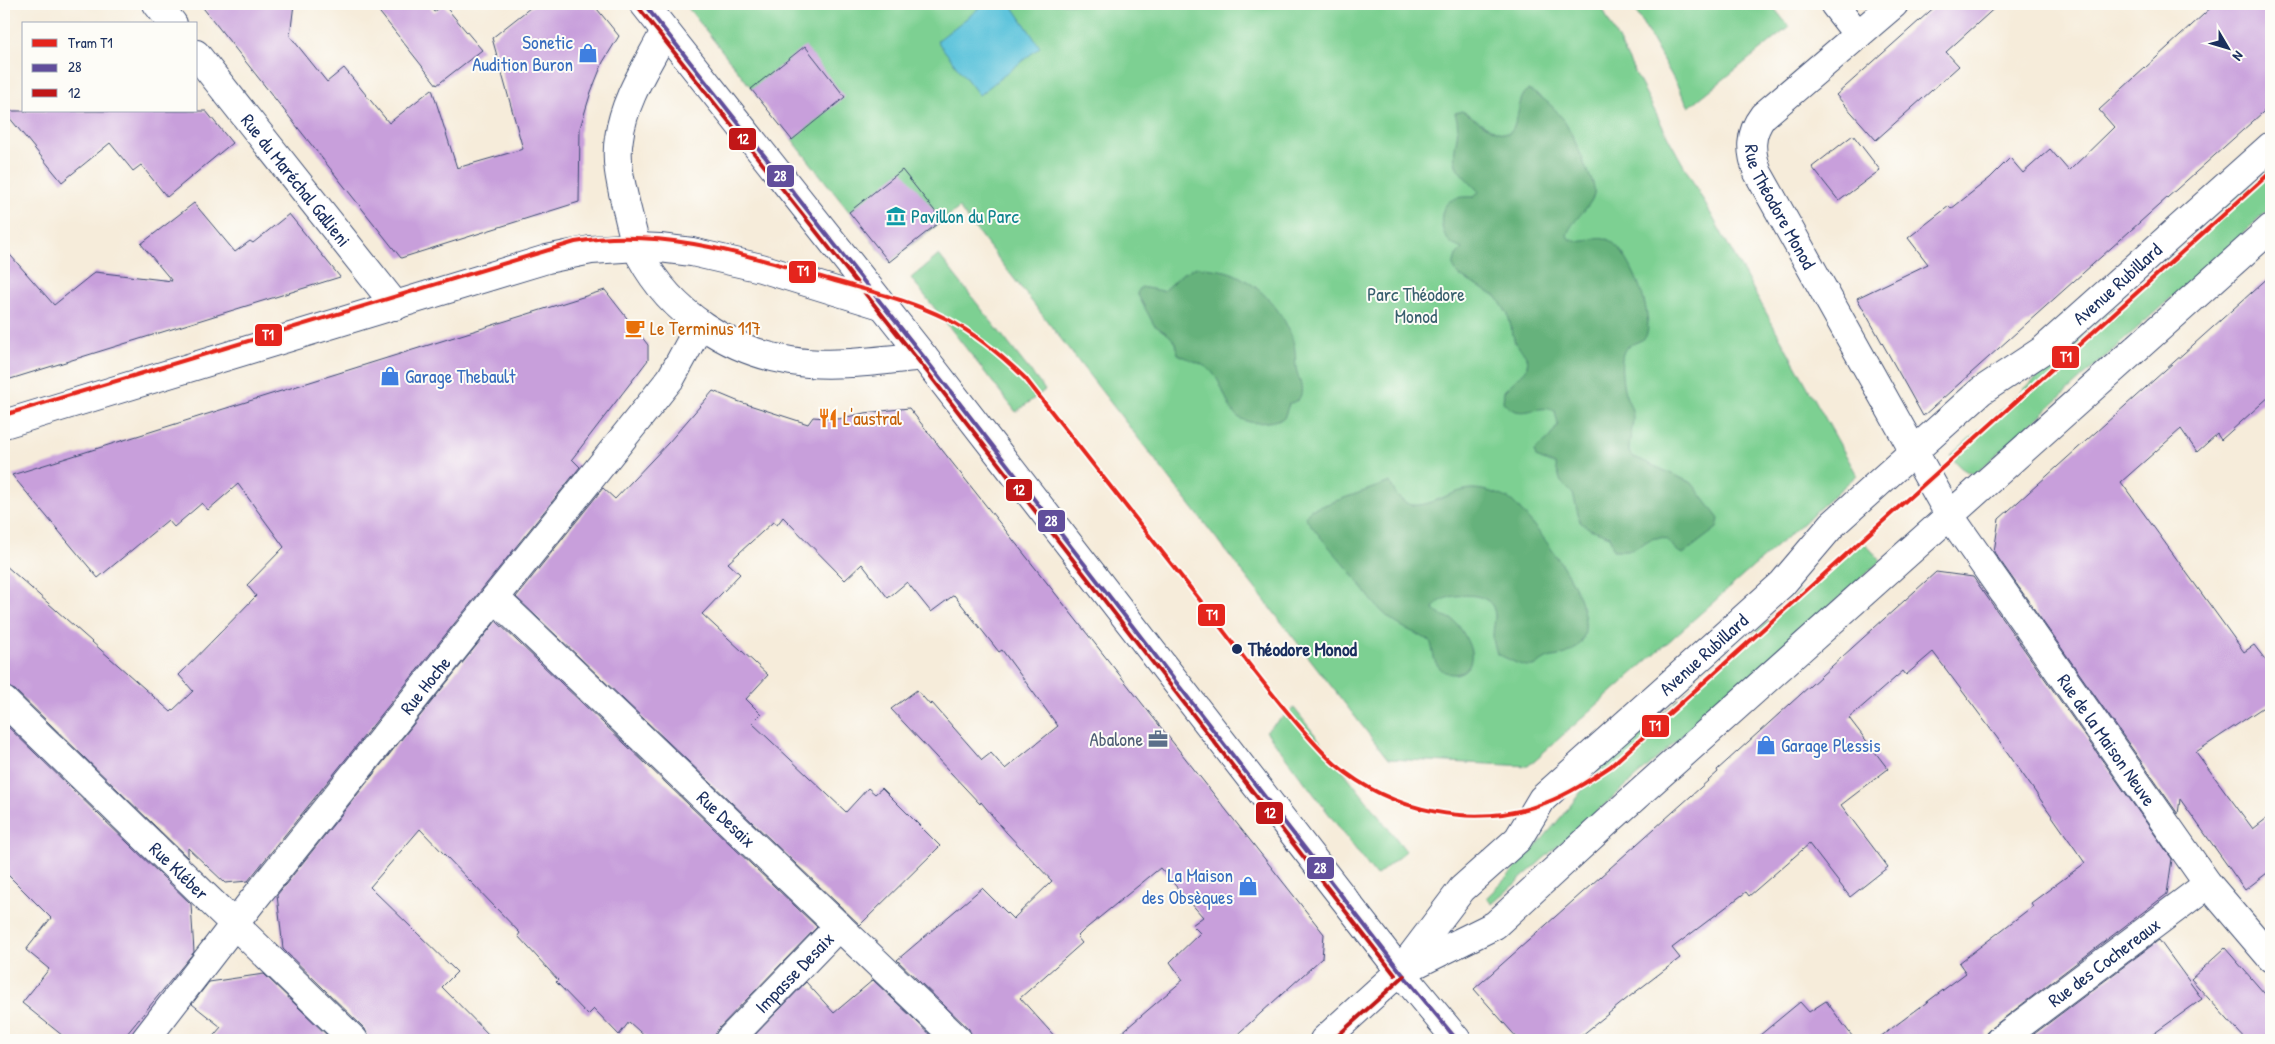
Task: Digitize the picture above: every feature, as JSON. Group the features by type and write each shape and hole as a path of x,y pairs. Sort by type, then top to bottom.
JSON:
{"street":[{"path":"157,4 171,22"},
{"path":"644,4 923,356 1400,971 1457,1040"},
{"path":"1834,4 1858,35"},
{"name":"Rue Théodore Monod","path":"1894,4 1763,116 1752,138 1752,154 1758,173 1910,446"},
{"path":"666,31 635,88 626,109 618,139 618,167 640,256 665,291 700,325 730,343 760,354 793,361 858,363 923,356"},
{"name":"Rue du Maréchal Gallieni","path":"198,57 396,306"},
{"name":"Avenue Rubillard","path":"1324,1040 1400,971 1462,889 1518,839 1542,800 1782,584 1832,525 1910,446 1981,391 2043,350 2271,146"},
{"name":"Avenue Rubillard","path":"1400,971 1495,925 2271,228"},
{"path":"4,424 547,259 591,250 638,246 692,252 761,268 881,304"},
{"name":"Rue Hoche","path":"145,1040 234,925 671,378 700,325"},
{"path":"1910,446 1950,516"},
{"name":"Rue de la Maison Neuve","path":"1950,516 2208,884 2271,958"},
{"name":"Rue Desaix","path":"495,598 958,1040"},
{"name":"Rue Kléber","path":"4,701 354,1040"},
{"name":"Rue des Cochereaux","path":"2000,1040 2208,884"},
{"name":"Impasse Desaix","path":"729,1040 839,926"}],"green space":[{"name":"Parc Théodore Monod","path":"685,4 1600,4 1670,141 1857,475 1528,766 1388,759 959,208 889,262"},
{"path":"1632,4 1771,4 1789,27 1689,107"},
{"path":"1528,90 1550,104 1565,123 1593,184 1594,194 1592,199 1569,229 1567,235 1569,239 1582,241 1601,237 1615,245 1631,267 1643,296 1648,324 1647,334 1642,340 1626,349 1622,359 1623,386 1633,418 1629,452 1632,456 1692,483 1719,519 1717,528 1683,554 1662,538 1650,540 1630,550 1613,550 1610,536 1590,529 1580,522 1573,494 1561,482 1555,465 1536,457 1534,451 1549,438 1558,425 1555,411 1542,409 1523,412 1516,411 1503,402 1504,391 1526,370 1528,361 1525,354 1515,343 1508,315 1497,297 1458,275 1453,266 1456,255 1462,249 1452,244 1444,234 1442,228 1443,210 1453,199 1474,197 1479,192 1456,165 1454,153 1458,127 1455,113 1462,111 1491,129 1509,133 1515,123 1524,94"},
{"path":"2271,167 2271,208 1975,474 1964,470 1958,465 1951,455"},
{"path":"939,255 1045,390 1016,412 911,278"},
{"path":"1196,267 1225,271 1244,279 1271,302 1284,320 1294,344 1301,392 1298,400 1289,404 1284,418 1270,422 1254,423 1234,414 1220,384 1212,372 1201,364 1178,354 1176,343 1169,335 1154,325 1137,293 1141,287 1163,291 1183,273"},
{"path":"1390,482 1398,496 1406,503 1416,505 1473,489 1494,493 1513,502 1553,551 1578,594 1584,616 1584,635 1574,649 1548,658 1536,665 1526,666 1516,663 1497,654 1493,637 1495,616 1491,604 1481,597 1469,595 1456,596 1440,601 1434,609 1437,613 1457,624 1470,648 1470,663 1466,669 1455,674 1442,670 1435,661 1430,641 1400,625 1382,612 1305,517 1310,510"},
{"path":"1861,539 1881,561 1492,904 1486,898 1544,838 1595,773"},
{"path":"1294,708 1406,851 1376,876 1266,731"}],"water":[{"path":"985,4 1011,4 1040,47 979,95 937,41"}],"building":[{"path":"200,4 294,4 290,36 327,82 344,68 389,123 432,89 457,168 523,149 492,38 535,4 593,4 619,36 603,62 580,128 579,202 401,258"},
{"path":"373,4 427,4 434,12 444,5 482,50 437,85"},
{"path":"1938,4 1999,4 1946,52 1959,66 1876,140 1836,95"},
{"path":"2215,4 2271,4 2271,105 1923,416 1857,298 1928,264 1908,238 1949,206 1951,209 1990,178 2010,158 2023,173 2050,149 2069,171 2114,127 2099,110"},
{"path":"805,46 845,97 792,140 751,89"},
{"path":"4,111 206,111 232,143 167,197 141,165 133,171 110,143 62,182"},
{"path":"1853,135 1880,170 1839,201 1812,167"},
{"name":"Pavillon du Parc","path":"902,170 942,220 889,262 849,212"},
{"path":"194,203 235,252 250,241 253,243 289,214 340,277 4,381 4,248 54,305 95,272 172,281 141,244"},
{"path":"2271,275 2271,395 2221,440 2217,434 2197,452 2181,429 2121,482 2244,652 2254,645 2271,667 2271,702 2196,752 2253,829 2271,815 2271,870 2245,890 2180,799 2178,814 1994,552 1999,519"},
{"path":"605,290 648,345 648,360 572,459 580,467 248,881 225,883 188,848 188,858 15,690 4,686 4,564 171,712 193,691 179,675 256,596 247,585 284,547 238,484 208,510 202,503 174,527 168,520 98,578 12,475"},
{"path":"713,391 737,401 808,424 813,417 839,419 864,413 909,408 1324,934 1322,958 1231,1040 1113,1040 1183,980 1170,962 1200,933 1192,925 1203,917 1160,868 1083,931 1077,937 1082,943 1020,998 1058,1040 973,1040 969,1029 897,960 982,888 1013,919 1052,881 981,802 980,804 891,709 917,690 930,705 932,703 982,760 991,753 1005,769 1058,726 1002,650 999,652 954,595 931,612 907,582 888,598 862,564 845,580 783,517 777,525 773,522 728,563 740,574 702,614 768,675 746,699 761,714 752,723 846,812 868,788 875,794 882,788 940,846 860,925 516,597 603,488 615,499 669,442"},
{"path":"1936,572 1973,577 2172,859 2167,894 1991,1028 1986,1033 1985,1040 1876,1040 1966,973 1959,963 2033,906 2031,903 2085,863 1998,739 1933,652 1906,675 1903,671 1849,718 1888,769 1841,805 1888,867 1850,897 1809,844 1749,896 1746,892 1672,948 1680,958 1576,1040 1519,1040 1474,989 1718,772 1717,770"},
{"path":"496,621 817,927 718,1029 714,1040 649,1040 629,1022 619,1035 594,1009 588,1015 556,982 558,980 518,936 520,933 420,829 370,887 457,972 442,987 494,1040 369,1040 365,1029 283,949 277,895"},
{"path":"4,723 191,904 194,952 122,1040 68,1040 22,1003 49,969 26,950 51,918 4,871"},
{"path":"2159,940 2202,999 2145,1040 2026,1040"},
{"path":"2225,948 2271,1001 2271,1040 2246,1040 2191,979"},
{"path":"264,974 332,1040 210,1040 221,1027 192,1004 209,982"},
{"path":"873,980 936,1040 750,1040 806,982 834,1013"},
{"path":"1826,1001 1855,1040 1754,1040 1800,1002 1809,1012"}],"tram line":[{"name":"T1","path":"4,415 575,242 608,238 641,238 674,241 739,254 906,302 947,319 968,331 1007,361 1025,378 1270,692 1329,759 1357,781 1408,805 1435,812 1491,815 1518,811 1545,803 1579,786 1611,766 2271,172"}],"transit line":[{"name":"28","path":"644,4 923,356 1400,971 1457,1040"},
{"name":"12","path":"639,8 918,360 1395,975"},
{"name":"12","path":"1333,1040 1404,976"}],"place":[{"name":"Sonetic Audition Buron","path":"588,53"},
{"name":"Pavillon du Parc","path":"896,216"},
{"name":"Le Terminus 117","path":"635,328"},
{"name":"Garage Thebault","path":"390,376"},
{"name":"L'austral","path":"828,418"},
{"name":"Théodore Monod","path":"1237,649"},
{"name":"Abalone","path":"1158,739"},
{"name":"Garage Plessis","path":"1766,745"},
{"name":"La Maison des Obsèques","path":"1248,886"}]}
